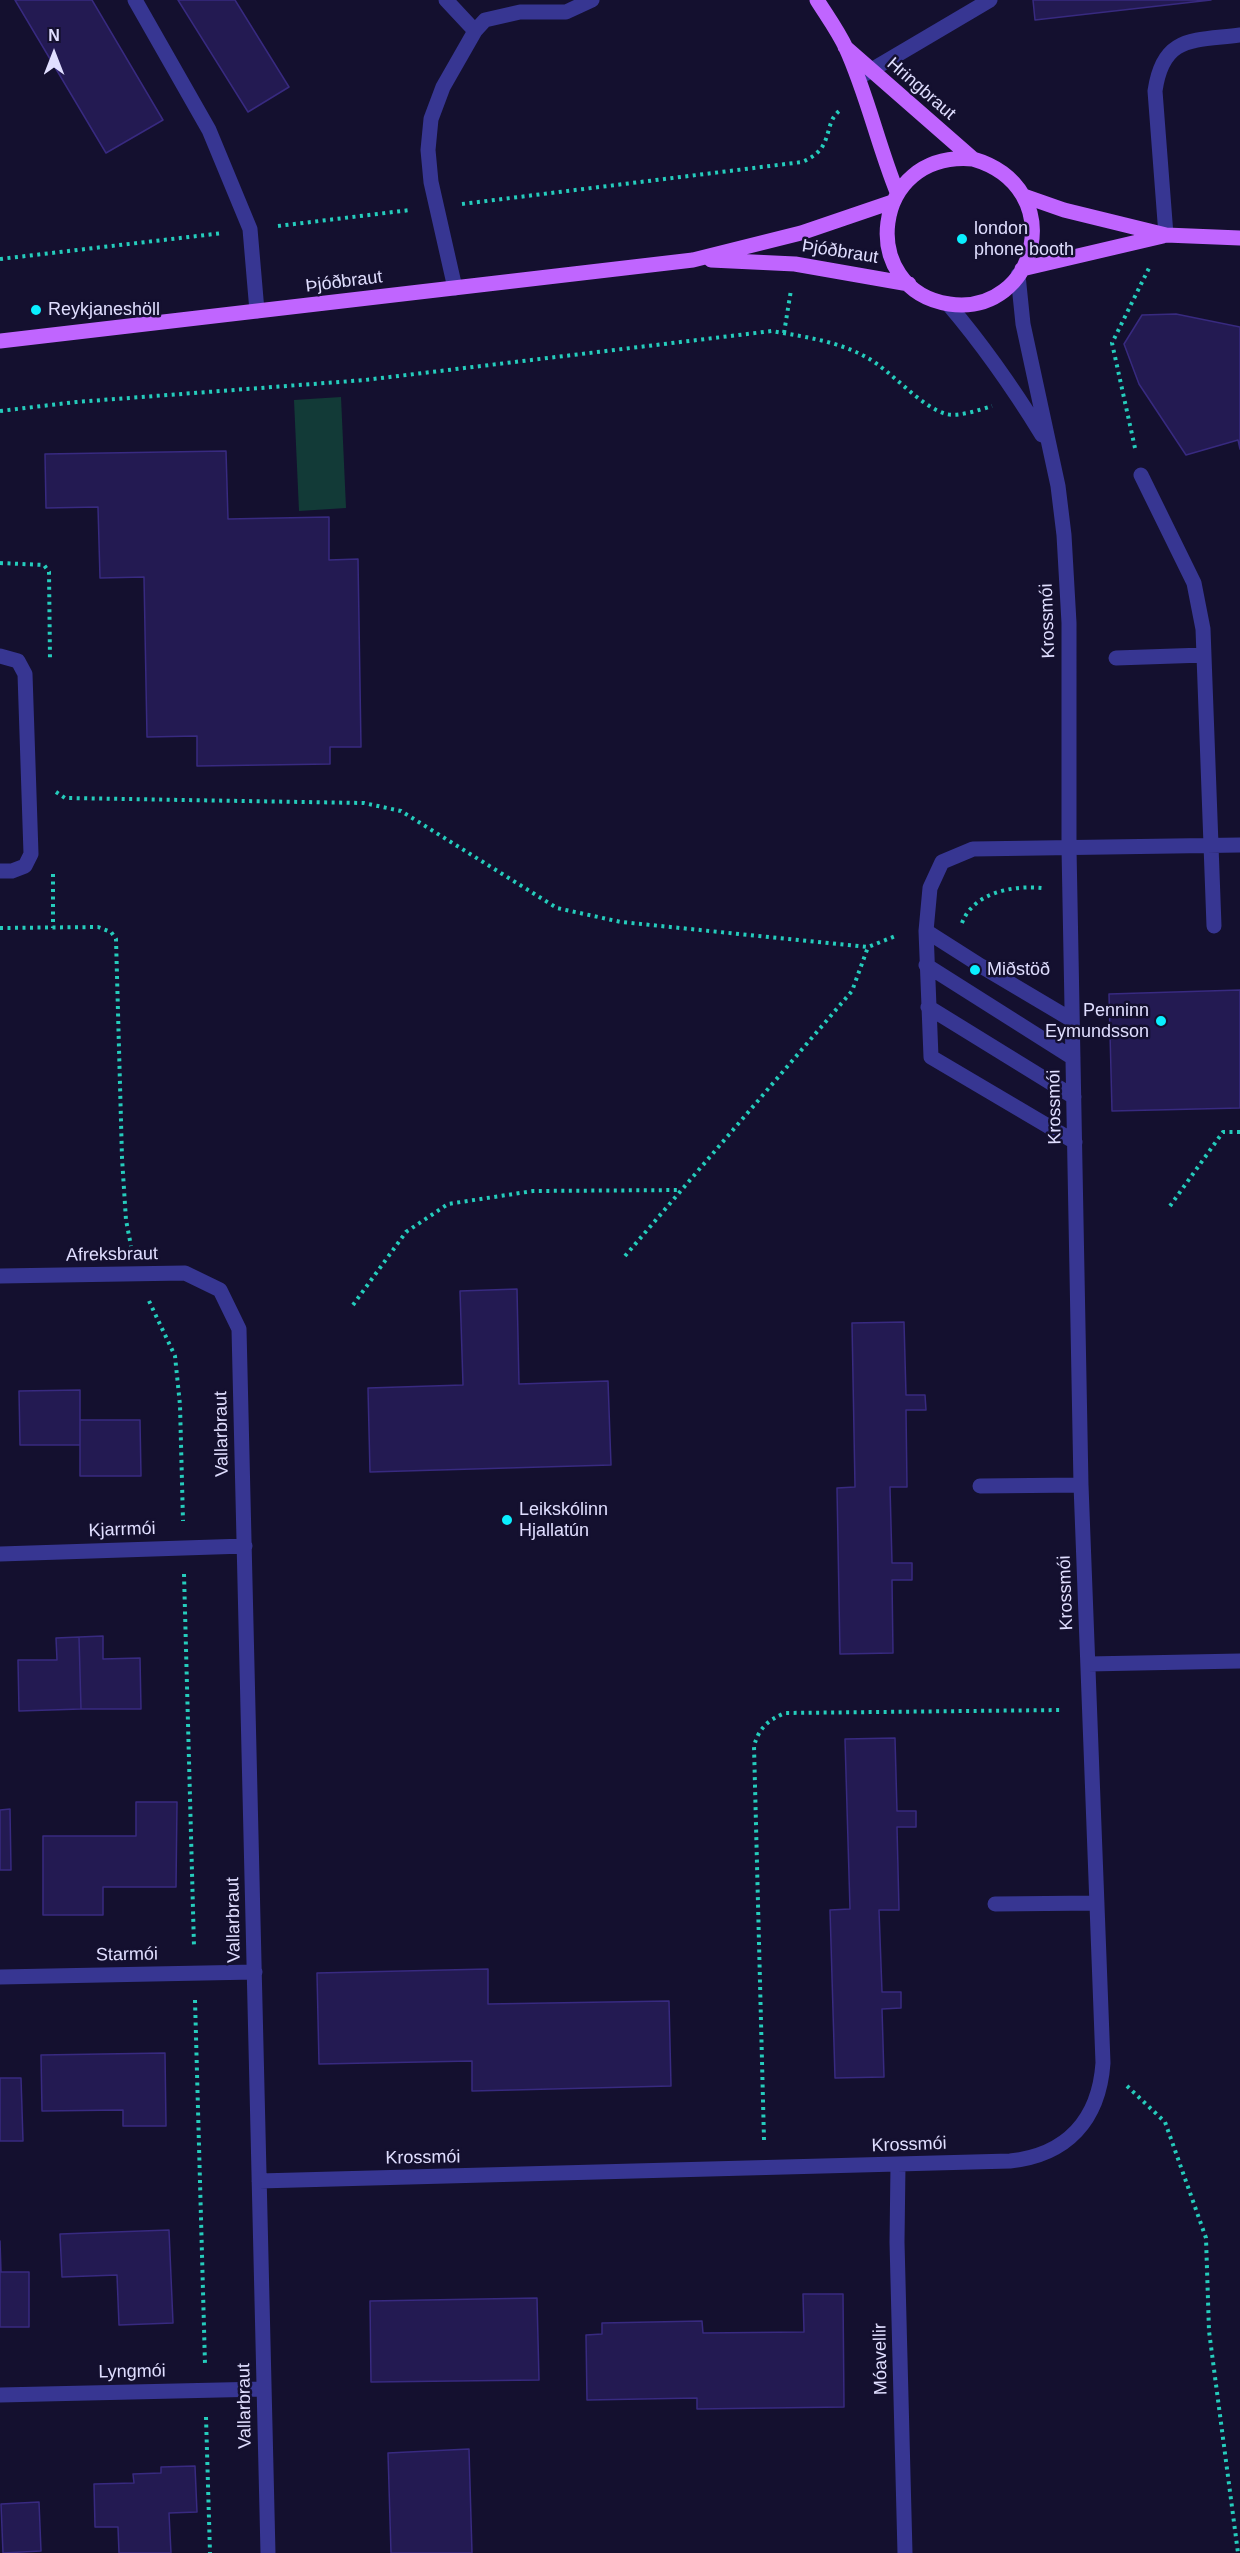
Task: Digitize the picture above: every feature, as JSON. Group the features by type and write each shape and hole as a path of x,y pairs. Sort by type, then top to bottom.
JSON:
{"main road":[{"name":"Hringbraut","path":"817,0 864,74 973,159"},
{"name":"Hringbraut","path":"864,74 883,158 895,197"},
{"path":"958,158 973,159 988,164 1003,172 1024,196 1033,225 1029,255 1020,272 994,296 964,304 948,304 927,297 909,284 895,266 888,246 887,224 895,197 918,171 930,164 958,158"},
{"path":"1024,196 1064,210 1166,235 1240,238"},
{"name":"Þjóðbraut","path":"0,341 693,260 801,233 895,197"},
{"path":"1020,272 1166,235"},
{"name":"Þjóðbraut","path":"693,260 795,264 909,284"}],"street":[{"path":"135,0 209,130 250,229 257,311"},
{"path":"447,0 474,30"},
{"path":"455,288 431,182 428,150 431,119 443,87 474,30 485,20 520,12 566,12 592,0"},
{"path":"864,74 990,0"},
{"path":"1166,235 1155,91 1158,69 1167,54 1180,45 1240,35"},
{"name":"Krossmói","path":"259,2181 1010,2161 1046,2154 1063,2144 1089,2117 1099,2091 1103,2063 1082,1485 1069,848 1069,623 1058,486 1023,324 1020,272"},
{"name":"Krossmói","path":"948,304 982,344 1047,442"},
{"path":"1141,475 1194,583 1203,629 1214,926"},
{"path":"1116,658 1204,655"},
{"path":"0,656 18,661 26,674 31,854 26,866 12,871 0,871"},
{"path":"1075,1142 931,1057 927,1007 926,931 930,888 942,861 973,849 1240,845"},
{"path":"926,931 1072,1020"},
{"path":"926,966 1073,1058"},
{"path":"927,1007 1074,1096"},
{"name":"Afreksbraut","path":"0,1276 185,1274 220,1290"},
{"name":"Vallarbraut","path":"220,1290 240,1329 268,2553"},
{"path":"980,1486 1082,1485"},
{"name":"Kjarrmói","path":"0,1554 245,1546"},
{"path":"1088,1664 1240,1660"},
{"path":"995,1904 1097,1903"},
{"name":"Starmói","path":"0,1977 255,1972"},
{"name":"Móavellir","path":"898,2164 897,2242 905,2553"},
{"name":"Lyngmói","path":"0,2394 264,2389"}],"path":[{"path":"1141,475 1112,343 1166,235"},
{"path":"0,411 76,402 364,380 772,331 818,339 867,357 921,399 946,414 972,412 1019,398"},
{"path":"0,563 44,565 49,572 50,666"},
{"path":"52,783 57,794 65,798 364,803 401,810 557,908 621,922 868,947 894,935 926,931"},
{"path":"960,931 966,913 974,903 993,893 1034,887 1070,892"},
{"path":"0,928 98,927 111,932 116,939 126,1220 137,1274 175,1356 180,1405 210,2553"},
{"path":"625,1256 852,991 868,947"},
{"path":"1170,1206 1223,1132 1240,1132"},
{"path":"353,1305 406,1232 448,1204 533,1191 682,1190"},
{"path":"765,2168 754,1746 763,1726 773,1718 786,1713 1090,1710"},
{"path":"1103,2063 1165,2122 1206,2238 1209,2331 1238,2553"}],"green space":[{"path":"341,397 346,508 299,511 294,400"}],"building":[{"path":"15,0 92,0 163,120 106,153"},
{"path":"178,0 235,0 289,87 248,112"},
{"path":"1033,0 1211,0 1035,20"},
{"path":"1176,314 1240,327 1240,449 1238,440 1186,455 1139,384 1124,344 1142,315"},
{"path":"226,451 228,519 329,517 329,560 358,559 361,747 330,747 330,764 197,766 197,736 147,737 144,577 100,578 98,507 46,508 45,454"},
{"path":"1240,990 1240,1108 1112,1111 1109,994"},
{"path":"517,1289 519,1384 608,1381 611,1465 370,1472 368,1388 463,1385 460,1291"},
{"path":"904,1322 906,1395 925,1395 926,1410 906,1410 907,1487 890,1487 892,1563 912,1563 912,1580 892,1580 893,1653 840,1654 837,1488 855,1487 852,1323"},
{"path":"80,1390 80,1445 20,1445 19,1391"},
{"path":"80,1420 140,1420 141,1476 80,1476"},
{"path":"103,1636 103,1659 140,1658 141,1709 81,1709 79,1637"},
{"path":"79,1637 81,1709 19,1711 18,1660 57,1660 56,1638"},
{"path":"895,1738 897,1811 916,1811 916,1827 897,1827 899,1910 879,1910 882,1992 901,1992 901,2008 882,2009 884,2077 835,2078 830,1910 850,1909 845,1739"},
{"path":"136,1802 177,1802 176,1887 103,1887 103,1915 43,1915 43,1836 136,1836"},
{"path":"10,1809 11,1870 0,1870 0,1810"},
{"path":"488,1969 488,2004 669,2001 671,2086 472,2091 472,2061 319,2064 317,1973"},
{"path":"165,2053 166,2126 123,2126 123,2110 42,2111 41,2055"},
{"path":"0,2078 21,2078 23,2141 0,2141"},
{"path":"169,2230 173,2323 119,2325 117,2275 62,2277 60,2234"},
{"path":"0,2241 1,2272 29,2272 29,2327 0,2327"},
{"path":"803,2294 843,2294 844,2407 697,2409 697,2398 587,2400 586,2335 602,2334 602,2323 702,2321 703,2333 804,2332"},
{"path":"537,2298 539,2380 371,2382 370,2301"},
{"path":"469,2449 472,2553 391,2553 388,2453"},
{"path":"195,2466 197,2512 169,2513 171,2553 119,2553 118,2527 95,2527 94,2484 134,2483 133,2474 161,2473 161,2467"},
{"path":"39,2502 41,2551 3,2553 1,2504"}],"place":[{"name":"london phone booth","path":"962,239"},
{"name":"Reykjaneshöll","path":"36,310"},
{"name":"Miðstöð","path":"975,970"},
{"name":"Penninn Eymundsson","path":"1161,1021"},
{"name":"Leikskólinn Hjallatún","path":"507,1520"}]}
